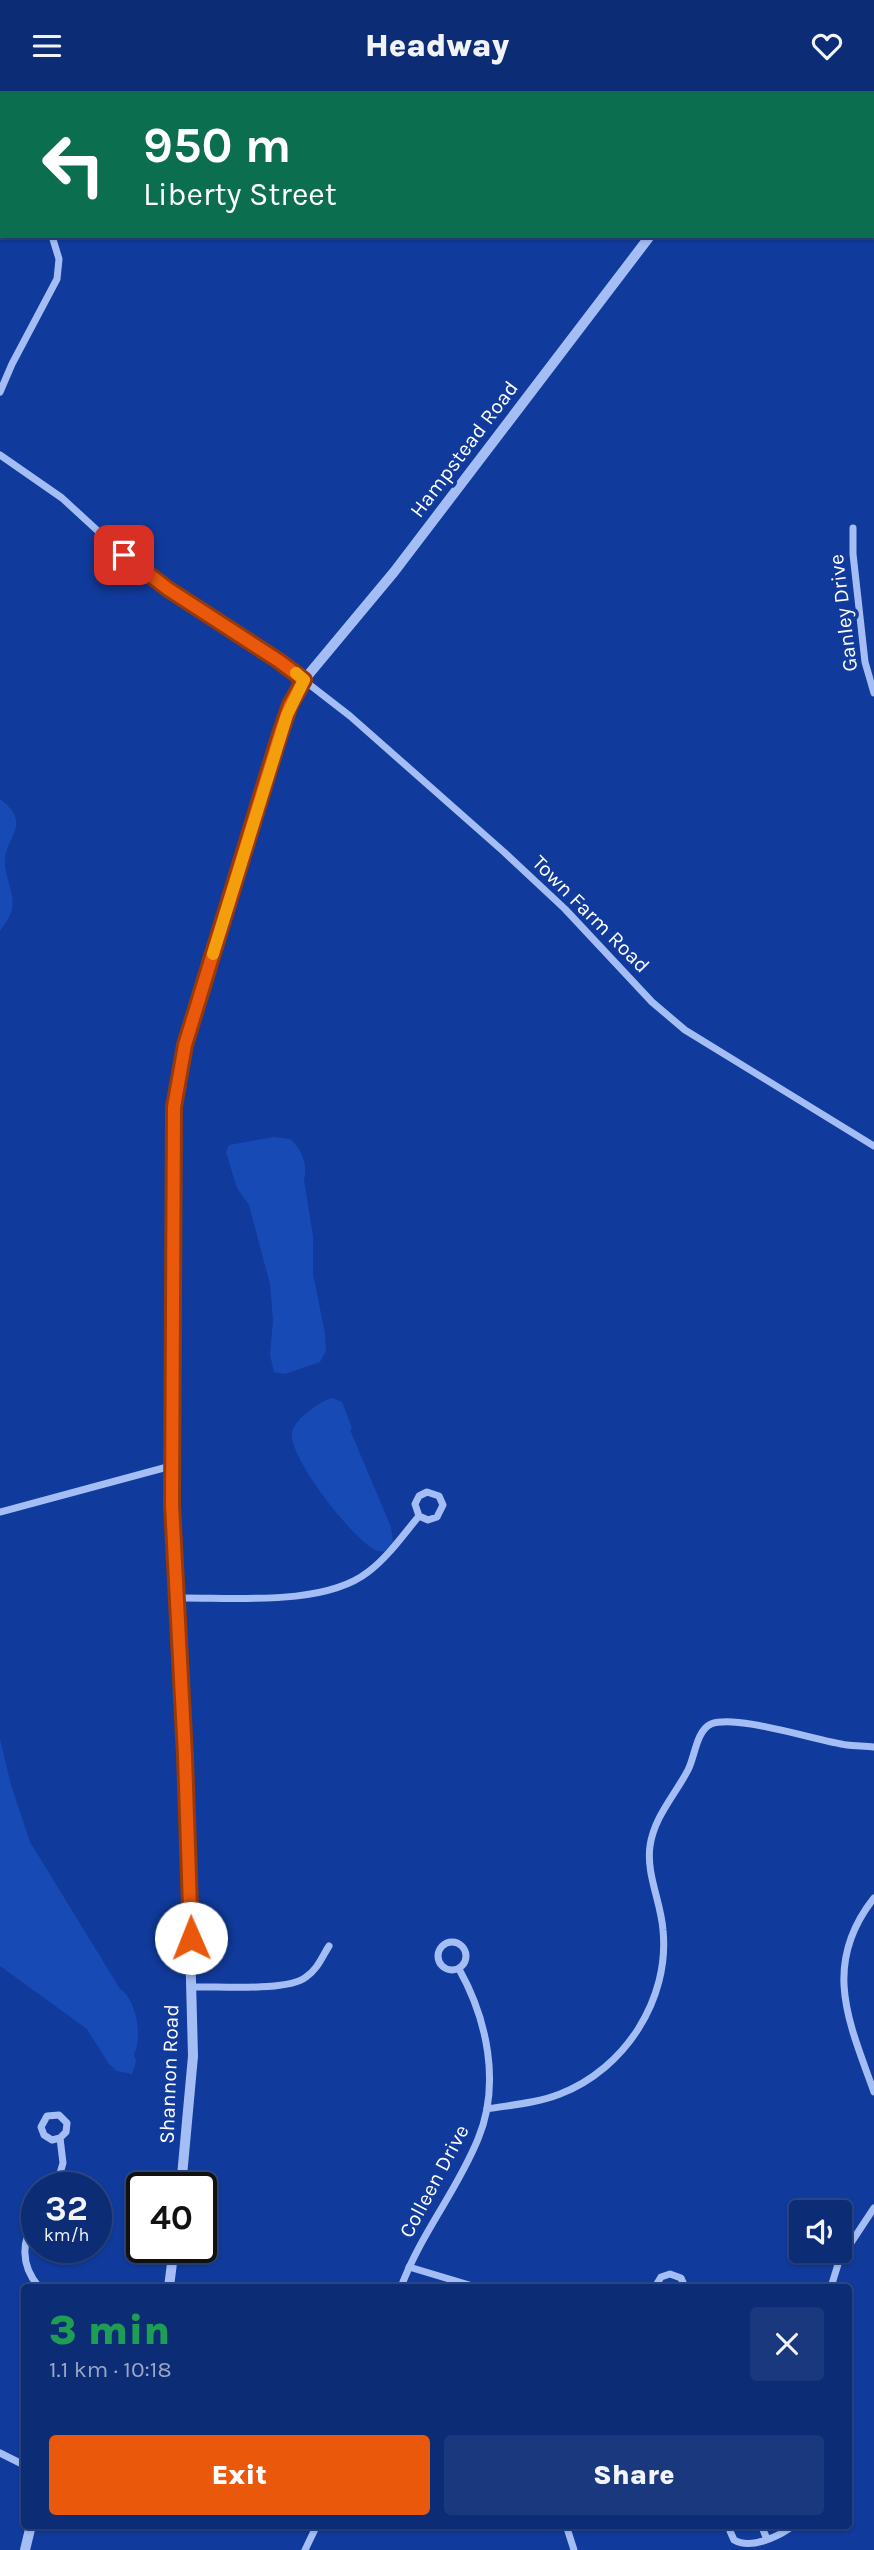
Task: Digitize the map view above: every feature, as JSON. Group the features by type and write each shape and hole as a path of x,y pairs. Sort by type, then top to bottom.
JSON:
{"street":[{"path":"0,392 57,279 59,259 53,238"},
{"name":"Hampstead Road","path":"304,680 394,572 648,238"},
{"name":"Town Farm Road","path":"0,455 62,498 124,555 166,588 279,661 350,716 565,909 652,1002 685,1030 872,1145"},
{"name":"Ganley Drive","path":"853,528 853,554 865,662 874,693"},
{"name":"Shannon Road","path":"182,2172 193,2056 185,1756 173,1569 171,1466 173,1149 176,1086 185,1045 280,734 290,705 304,680"},
{"path":"872,1145 874,1135"},
{"path":"0,1512 171,1466"},
{"path":"176,1598 285,1597 337,1588 367,1573 419,1516"},
{"path":"487,2109 541,2100 579,2085 614,2059 645,2017 657,1987 664,1949 661,1911 650,1865 650,1846 660,1817 693,1760 699,1737 711,1724 744,1724 848,1745 874,1747"},
{"path":"874,1898 850,1943 843,1987 849,2019 874,2092"},
{"name":"Colleen Drive","path":"454,1942 465,1949 465,1963 459,1969 449,1970 441,1965 439,1951 445,1944 454,1942"},
{"path":"192,1987 298,1983 317,1967 329,1946"},
{"name":"Colleen Drive","path":"402,2284 426,2232 469,2158 487,2109 489,2068 484,2029 478,2008 459,1969"},
{"path":"60,2138 63,2163 60,2172"},
{"path":"832,2284 839,2261 874,2208"},
{"path":"26,2263 37,2284"},
{"path":"169,2284 172,2263"},
{"path":"409,2267 466,2284"},
{"path":"657,2284 661,2277 670,2274 681,2278 684,2284"},
{"path":"0,2453 21,2464"},
{"path":"25,2550 30,2529"},
{"path":"305,2550 315,2529"},
{"path":"567,2529 574,2550"},
{"path":"731,2529 732,2536 738,2543 748,2545 786,2529"},
{"path":"763,2529 767,2539"}],"shaded area":[{"path":"0,799 10,808 16,824 5,863 12,906 0,931"},
{"path":"274,1137 290,1139 301,1153 304,1164 313,1236 313,1274 326,1351 320,1362 285,1374 274,1372 270,1355 273,1320 270,1284 249,1205 237,1188 226,1152 229,1145"},
{"path":"332,1398 342,1402 352,1428 350,1430 391,1527 393,1542 388,1552 377,1551 353,1532 311,1478 294,1445 292,1433 297,1422 315,1407"},
{"path":"0,1739 11,1785 30,1842 134,2009 138,2038 132,2074 117,2071 109,2064 87,2029 0,1966"}],"slow traffic":[{"path":"213,954 290,705 304,680 296,673"}],"route":[{"path":"124,555 168,589 304,680 290,705 280,734 185,1045 174,1107 171,1420 173,1569 185,1756 191,1938"}]}
